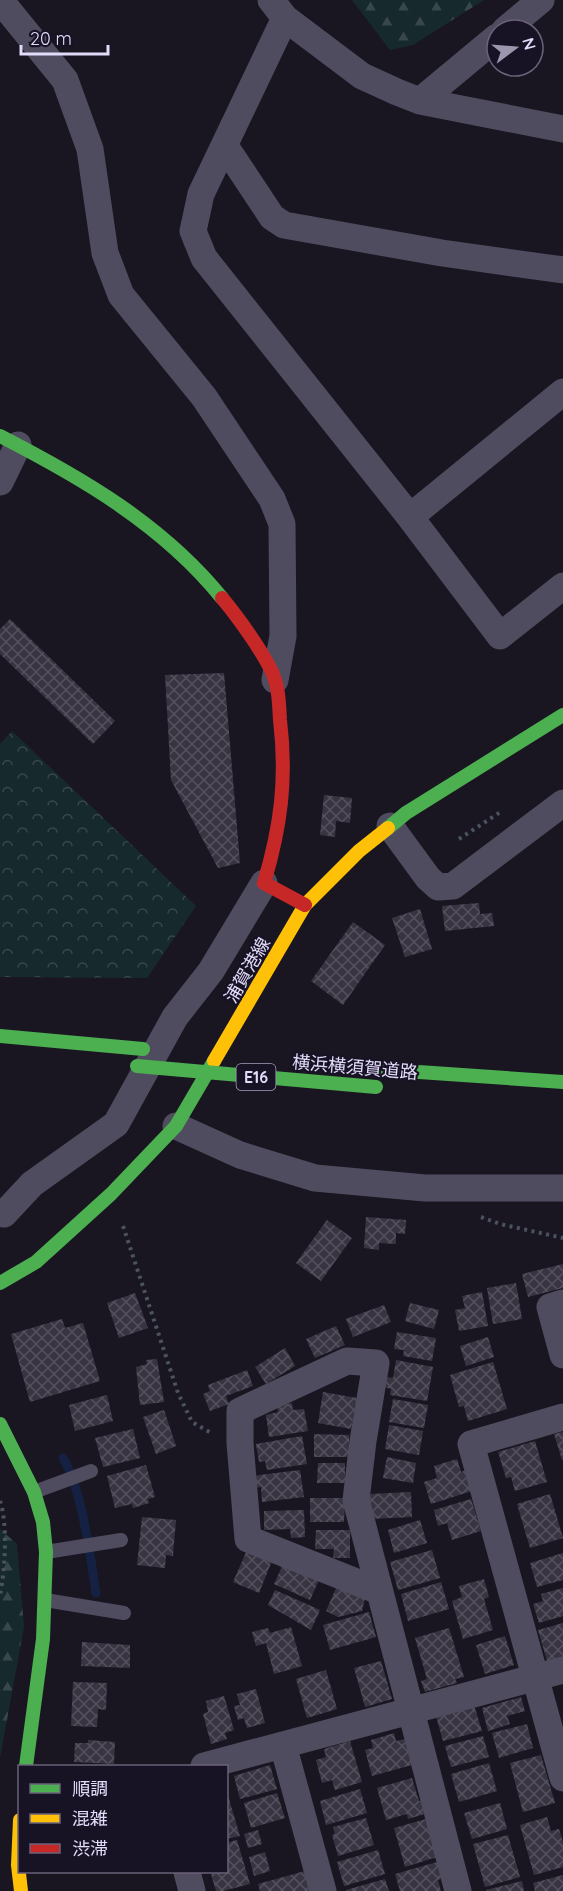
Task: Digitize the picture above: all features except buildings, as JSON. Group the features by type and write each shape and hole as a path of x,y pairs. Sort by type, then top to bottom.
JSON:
{"main road":[{"path":"9,441 124,508 172,545 213,586 246,628 275,680 284,742 285,782 275,849 264,883 305,905"},
{"name":"浦賀港線","path":"0,1283 36,1262 111,1194 176,1126 305,905 359,851 406,813 563,715"},
{"path":"0,1036 166,1051"},
{"name":"E16","path":"201,1054 236,1058"},
{"name":"横浜横須賀道路","path":"132,1066 381,1088"},
{"name":"横浜横須賀道路","path":"370,1069 563,1082"},
{"path":"0,1424 34,1492 42,1522 46,1552 43,1639 26,1765"},
{"path":"19,1873 21,1891"}],"street":[{"path":"0,0 65,80 90,149 105,253 121,295 204,397 272,499 282,524 283,636 275,680"},
{"path":"519,18 541,0"},
{"path":"563,129 420,101 362,76 278,9 225,146 201,194 192,231 204,258 410,517 500,636 563,586"},
{"path":"420,101 485,47"},
{"path":"225,146 272,217 284,225 431,251 563,270"},
{"path":"410,517 563,392"},
{"path":"0,482 9,441"},
{"path":"390,826 428,878 438,887 453,886 563,803"},
{"path":"4,1214 32,1184 116,1124 175,1017 211,971 264,883"},
{"path":"176,1126 240,1155 315,1178 425,1188 563,1188"},
{"path":"563,1303 550,1306 563,1355"},
{"path":"379,1591 248,1539 240,1443 240,1410 347,1361 376,1363 356,1500 459,1891"},
{"path":"563,1417 471,1444 563,1778"},
{"path":"211,1765 563,1670"},
{"path":"283,1745 323,1891"},
{"path":"187,1873 192,1891"}],"lane":[{"path":"34,1492 91,1471"},
{"path":"46,1552 121,1540"},
{"path":"45,1600 124,1614"}],"path":[{"path":"111,1194 171,1373 192,1422 229,1443 240,1443"},
{"path":"0,1501 4,1513 3,1582 0,1595"}],"green space":[{"path":"352,0 484,0 413,45 390,50"},
{"path":"12,731 196,906 147,978 0,977 0,744"},
{"path":"0,1529 17,1544 24,1627 0,1758"}],"waterway":[{"path":"63,1458 70,1471 80,1505 96,1593"}],"traffic: fast":[{"path":"0,436 91,486 120,505 174,548 222,598"},
{"path":"388,828 406,813 563,715"},
{"path":"0,1036 143,1049"},
{"path":"0,1283 36,1262 111,1194 176,1126 214,1061"},
{"path":"137,1066 376,1087"},
{"path":"375,1069 563,1082"},
{"path":"0,1424 34,1492 43,1522 46,1552 43,1639 26,1765"}],"traffic: slow":[{"path":"214,1061 305,905 359,851 388,828"},
{"path":"19,1873 21,1891"}],"traffic: jam":[{"path":"222,598 263,656 273,674 278,691 283,762 281,802 275,842 264,883 305,905"}]}
